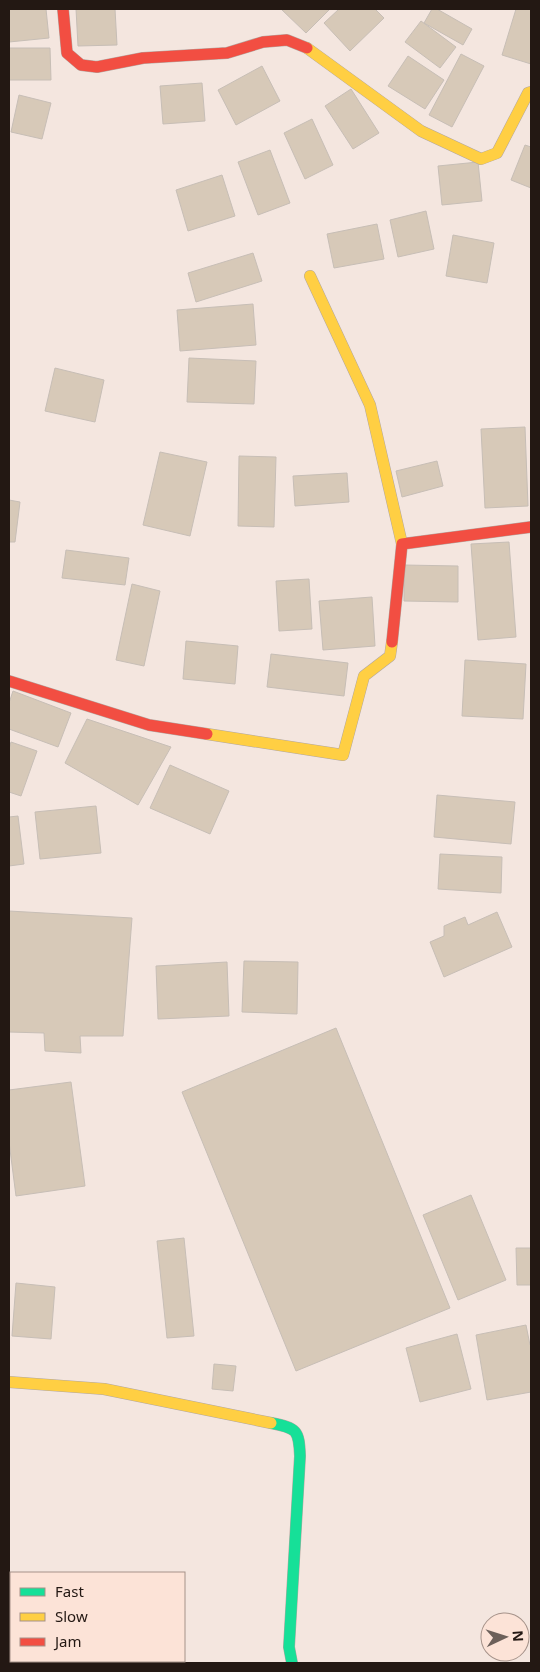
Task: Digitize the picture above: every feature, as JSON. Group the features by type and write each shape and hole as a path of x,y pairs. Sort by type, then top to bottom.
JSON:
{"street":[{"path":"63,9 67,53 81,65 97,67 143,58 227,52 262,42 287,40 304,46 421,131 481,159 497,153 528,93 531,92"},
{"path":"9,681 149,724 343,755 364,676 390,656 402,544 370,405 310,276"},
{"path":"402,544 531,526"},
{"path":"9,1382 104,1389 290,1426 299,1437 300,1456 289,1647 292,1663"}],"building":[{"path":"9,9 46,9 49,38 9,42"},
{"path":"76,9 115,9 117,45 78,46"},
{"path":"281,9 330,9 306,33"},
{"path":"339,9 375,9 384,18 350,51 324,23"},
{"path":"432,9 437,9 472,29 463,45 424,23"},
{"path":"516,9 531,9 531,64 502,55"},
{"path":"421,21 456,47 440,68 405,42"},
{"path":"9,48 50,48 51,80 9,80"},
{"path":"461,54 484,66 452,127 429,115"},
{"path":"408,56 444,80 425,109 388,86"},
{"path":"262,66 280,101 236,125 218,90"},
{"path":"202,83 205,121 163,124 160,86"},
{"path":"351,89 379,133 353,149 325,106"},
{"path":"19,95 51,103 42,139 11,132"},
{"path":"312,119 333,165 305,179 284,133"},
{"path":"525,145 531,147 531,188 511,180"},
{"path":"270,150 290,203 258,215 238,162"},
{"path":"478,162 482,201 442,205 438,166"},
{"path":"222,175 235,216 188,231 176,190"},
{"path":"426,211 434,249 398,257 390,220"},
{"path":"377,224 384,259 334,268 327,234"},
{"path":"453,235 494,243 487,283 446,276"},
{"path":"253,253 262,281 196,302 188,273"},
{"path":"253,304 256,345 180,351 177,310"},
{"path":"189,358 256,361 254,404 187,402"},
{"path":"55,368 104,380 95,422 45,411"},
{"path":"525,427 528,506 485,508 481,429"},
{"path":"160,452 207,462 190,536 143,525"},
{"path":"239,456 276,457 274,527 238,526"},
{"path":"437,461 443,486 402,497 396,471"},
{"path":"347,473 349,502 295,506 293,476"},
{"path":"9,500 20,502 15,542 9,542"},
{"path":"509,542 516,637 478,640 471,544"},
{"path":"66,550 129,558 125,585 62,578"},
{"path":"404,565 458,566 458,602 404,601"},
{"path":"309,579 312,629 279,631 276,581"},
{"path":"132,584 160,591 144,666 116,660"},
{"path":"372,597 375,646 323,650 319,601"},
{"path":"186,641 238,646 235,684 183,679"},
{"path":"271,654 348,663 344,696 267,687"},
{"path":"465,660 526,664 523,719 462,716"},
{"path":"13,691 71,713 58,747 9,729 9,703"},
{"path":"87,719 171,747 138,805 65,763"},
{"path":"11,742 37,751 21,796 9,792 9,749"},
{"path":"170,765 229,791 210,834 150,808"},
{"path":"437,795 515,802 511,844 434,837"},
{"path":"96,806 101,853 40,859 35,812"},
{"path":"18,816 24,864 9,866 9,817"},
{"path":"440,854 502,857 501,893 438,889"},
{"path":"9,911 132,918 123,1036 80,1036 81,1053 45,1051 44,1033 9,1032"},
{"path":"497,912 512,947 444,977 430,942 444,936 444,926 465,917 468,925"},
{"path":"244,961 298,962 297,1014 242,1012"},
{"path":"227,962 229,1016 158,1019 156,966"},
{"path":"336,1028 450,1308 296,1371 182,1092"},
{"path":"71,1082 85,1186 16,1196 9,1142 9,1090"},
{"path":"471,1195 506,1280 458,1300 423,1215"},
{"path":"184,1238 194,1336 167,1338 157,1241"},
{"path":"516,1248 531,1248 531,1285 517,1285"},
{"path":"16,1283 55,1287 51,1339 12,1336"},
{"path":"526,1325 531,1345 531,1392 487,1400 476,1335"},
{"path":"457,1334 471,1389 420,1402 406,1348"},
{"path":"214,1364 236,1366 233,1391 212,1389"}],"traffic: fast":[{"path":"271,1423 286,1427 295,1432 300,1447 289,1647 292,1663"}],"traffic: slow":[{"path":"307,48 421,131 481,159 497,153 528,93 531,92"},
{"path":"310,276 370,405 402,544"},
{"path":"207,734 343,755 364,676 390,656 392,642"},
{"path":"9,1382 104,1389 271,1423"}],"traffic: jam":[{"path":"63,9 67,53 81,65 97,67 143,58 227,53 263,42 287,40 307,48"},
{"path":"392,642 402,544 531,527"},
{"path":"9,681 149,725 207,734"}]}
